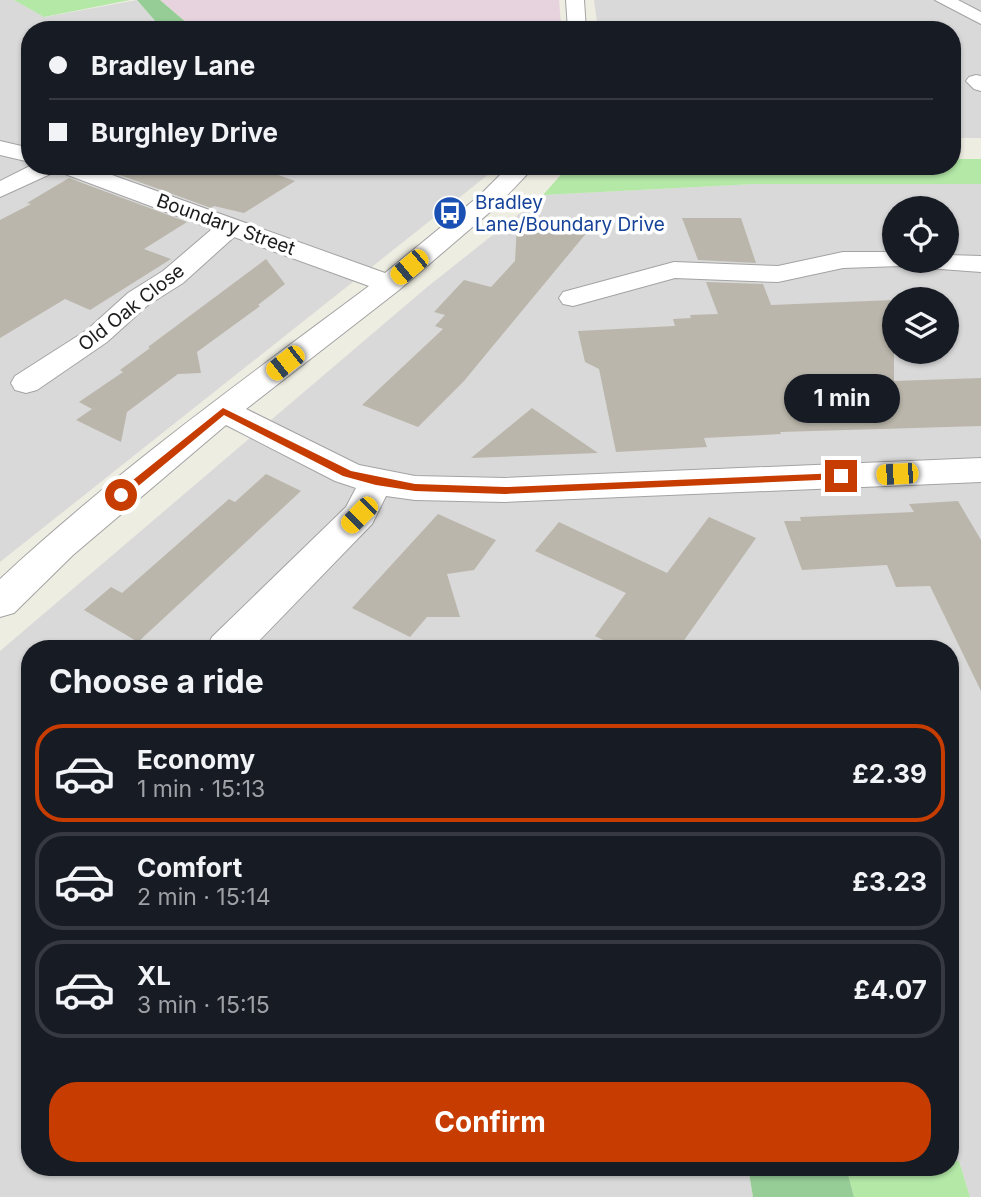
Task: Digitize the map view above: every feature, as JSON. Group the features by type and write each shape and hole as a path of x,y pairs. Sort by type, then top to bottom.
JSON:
{"street":[{"path":"575,0 576,21"},
{"path":"944,0 981,19"},
{"path":"0,148 21,153"},
{"path":"0,190 31,175"},
{"name":"Boundary Street","path":"89,175 389,284"},
{"path":"0,602 60,545 223,411 389,284 488,201 514,175"},
{"name":"Old Oak Close","path":"22,388 97,336 138,299 173,277 202,249 232,226"},
{"path":"573,298 628,290 674,270 778,274 843,260 882,260"},
{"path":"959,263 981,264"},
{"path":"223,411 319,461 376,482 415,488 505,490 981,470"},
{"path":"235,640 359,515 376,482"}],"shaded area":[{"path":"0,0 14,0 45,17 137,0 155,21 21,21 21,175 488,175 0,562"},
{"path":"160,0 559,0 561,21 184,21"},
{"path":"594,0 981,0 981,138 961,138 961,21 597,21"},
{"path":"754,184 981,184 981,1197 970,1197 959,1161 959,640 21,640 21,1176 750,1176 753,1197 0,1197 0,651 426,288 543,195"}],"green space":[{"path":"14,0 130,0 44,17"},
{"path":"137,0 160,0 184,21 155,21"},
{"path":"961,159 981,159 981,184 754,184 543,195 561,175 961,175"},
{"path":"959,1161 970,1197 854,1197 848,1176 959,1176"},
{"path":"750,1176 848,1176 854,1197 753,1197"}],"building":[{"path":"120,175 278,175 295,181 244,213 214,206 211,208"},
{"path":"69,178 187,222 144,249 171,259 90,310 65,299 0,338 0,220 31,204 27,203"},
{"path":"682,218 741,218 756,263 698,260"},
{"path":"517,225 593,225 464,381 418,427 362,405 443,329 435,326 445,315 434,312 464,280 491,287 515,261"},
{"path":"266,259 285,284 258,305 260,306 197,352 201,373 178,374 127,412 121,442 76,420 92,409 79,402 123,372 120,370 150,348 148,347"},
{"path":"706,282 763,284 771,305 882,300 882,364 894,364 894,381 981,378 981,426 780,432 781,434 704,438 707,447 616,452 599,369 585,362 578,331 675,326 673,319 718,314"},
{"path":"532,408 598,453 471,458"},
{"path":"266,474 301,491 140,640 135,640 84,610 111,587 122,593 229,499 235,502"},
{"path":"958,501 981,540 981,691 959,646 959,640 956,640 930,586 896,587 887,565 802,570 784,521 801,521 800,517 914,512 909,504"},
{"path":"438,514 496,540 474,570 447,574 460,617 427,617 410,637 352,608"},
{"path":"709,517 756,538 684,640 603,640 595,636 626,593 535,551 559,522 667,573"}],"place":[{"name":"Bradley Lane/Boundary Drive","path":"450,213"}],"route":[{"path":"121,495 223,411 347,473 376,482 415,488 505,490 841,476"}]}
